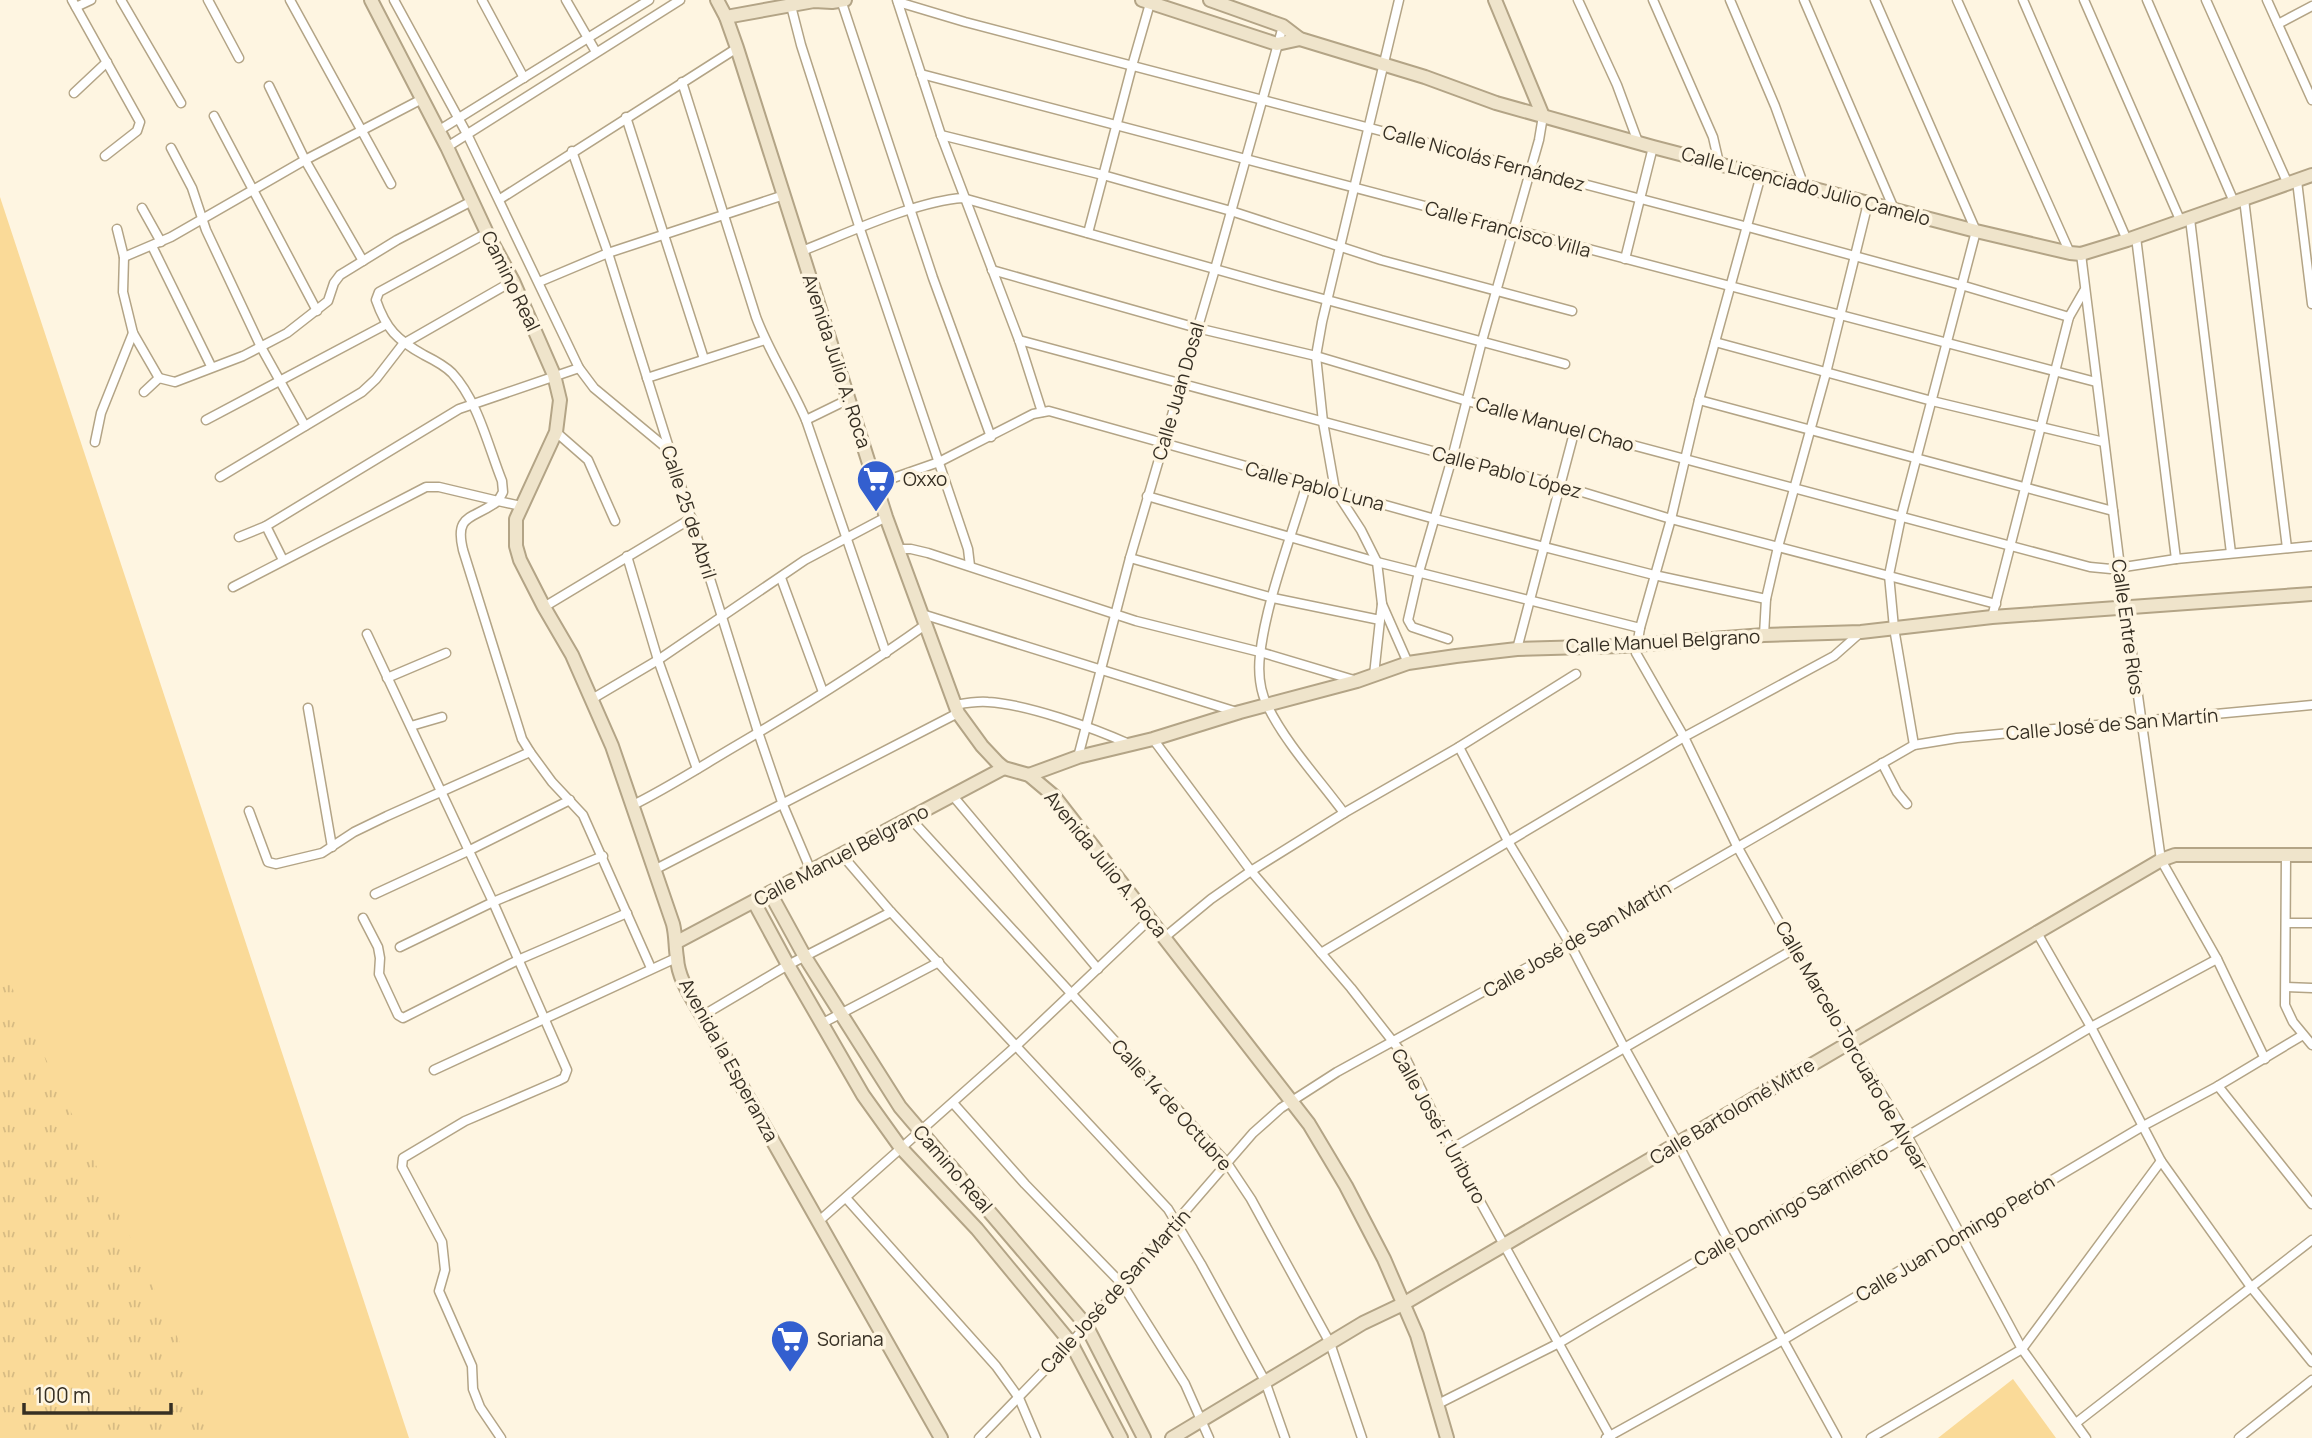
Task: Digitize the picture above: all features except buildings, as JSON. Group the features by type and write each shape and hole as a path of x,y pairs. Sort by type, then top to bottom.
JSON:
{"street":[{"path":"91,0 74,4 140,125 137,131 105,156"},
{"path":"121,0 181,103"},
{"path":"208,0 239,58"},
{"path":"290,0 391,184"},
{"name":"Camino Real","path":"371,0 513,281 554,375 560,400 556,432 521,506"},
{"name":"Camino Real","path":"394,0 467,134 579,368 594,388 670,451"},
{"path":"482,0 524,78"},
{"path":"566,0 596,52"},
{"path":"447,147 680,0"},
{"name":"Avenida Julio A. Roca","path":"717,0 737,48 886,517 956,709 982,746 1004,768 1029,775 1054,796 1293,1101 1346,1186 1384,1259 1417,1335 1447,1438"},
{"path":"726,17 790,3 843,0 933,278 991,437"},
{"name":"Calle Licenciado Julio Camelo","path":"1210,0 1283,26 1300,39 1496,103 1867,203 2076,253"},
{"path":"1374,675 1382,604 1377,562 1361,530 1335,490 1323,422 1316,356 1399,0"},
{"path":"1448,639 1410,625 1408,620 1482,341 1515,231 1543,116 1495,0"},
{"path":"1578,0 1617,85 1638,142"},
{"path":"1653,0 1713,137 1719,163"},
{"path":"1730,0 1775,106 1804,186"},
{"path":"1804,0 1894,209"},
{"path":"1875,0 1976,231 1901,517 1889,575 1894,628 1914,745"},
{"name":"Calle Entre Ríos","path":"1957,0 2076,253 2084,291 2161,860 2217,959 2264,1059"},
{"path":"2023,0 2132,239 2176,559"},
{"path":"2084,0 2186,220 2231,553"},
{"path":"2147,0 2239,201 2287,548"},
{"path":"2206,0 2292,182 2312,304"},
{"path":"2267,0 2312,100"},
{"path":"876,484 939,462 1033,414 1042,412 1019,340 941,135 897,1"},
{"name":"Calle Nicolás Fernández","path":"897,1 1132,66 1748,227 2069,317"},
{"path":"1088,233 1148,1 1277,44"},
{"path":"438,131 643,2"},
{"path":"790,3 860,229 968,549 970,566"},
{"path":"2278,24 2312,6"},
{"name":"Calle Juan Dosal","path":"1079,757 1147,496 1215,269 1283,26"},
{"name":"Calle Licenciado Julio Camelo","path":"1277,44 1300,39"},
{"path":"499,199 737,48"},
{"path":"74,93 107,62"},
{"name":"Calle Francisco Villa","path":"920,74 2096,382"},
{"path":"682,82 765,340 791,385 806,420 886,653"},
{"path":"269,86 363,261"},
{"path":"124,257 157,244 306,159 422,99"},
{"path":"214,116 317,311"},
{"path":"626,117 666,234 704,359"},
{"path":"941,135 1103,175 1231,211 1381,260 1572,311"},
{"path":"1625,259 1653,147"},
{"path":"171,149 192,188 202,219 261,347 305,426"},
{"name":"Calle 25 de Abril","path":"572,151 608,253 758,732 783,805 811,871"},
{"path":"1636,645 1761,175"},
{"path":"2076,253 2132,239 2312,175"},
{"path":"539,282 608,253 784,195"},
{"path":"802,251 912,210 964,198 1565,364"},
{"path":"117,229 124,257 122,284 133,333 159,378 174,382 243,356 287,332 330,300 334,283 340,275 472,201"},
{"path":"1764,635 1766,598 1778,547 1826,373 1867,203"},
{"path":"142,208 211,366"},
{"path":"487,233 379,292 375,297 385,325 403,344 447,368 472,404 502,481 503,492 498,501 460,527 463,550 522,738 552,782 583,815 651,968"},
{"name":"Calle Manuel Chao","path":"992,270 1197,328 1316,356 1467,401 2090,567 2120,568 2176,559 2312,546"},
{"path":"220,477 362,393 403,344 513,281"},
{"path":"1994,610 2069,317 2084,291"},
{"path":"206,420 385,325"},
{"path":"95,442 101,413 133,333"},
{"path":"646,377 765,340"},
{"name":"Calle Pablo López","path":"1019,340 1559,485 1671,519 1889,575 1994,610"},
{"path":"1715,342 1932,401 2104,442"},
{"path":"239,537 266,526 459,409 579,368"},
{"path":"144,392 159,378"},
{"path":"806,420 849,399"},
{"path":"1699,400 2113,511"},
{"name":"Calle Pablo Luna","path":"1042,412 1064,415 1163,445 1542,547 1654,575 1766,598"},
{"path":"1517,649 1575,429"},
{"path":"556,432 588,460 615,521"},
{"path":"1307,483 1273,598 1261,653 1260,680 1267,706 1280,728 1344,813"},
{"path":"233,587 426,487 439,487 521,506"},
{"path":"1147,496 1377,562 1640,628"},
{"name":"Avenida la Esperanza","path":"521,506 514,533 520,560 572,655 612,746 668,908 677,942 676,958 680,974 941,1438"},
{"path":"592,699 658,660 805,560 886,517"},
{"path":"544,607 692,518"},
{"path":"266,526 283,561"},
{"path":"897,549 911,549 1164,629 1357,681"},
{"path":"627,556 658,660 697,769"},
{"path":"1130,558 1273,598 1380,620"},
{"path":"781,578 823,692"},
{"name":"Calle Manuel Belgrano","path":"1029,775 1079,757 1153,739 1240,712 1357,681 1408,663 1517,649 1861,632 1994,610 2127,608 2312,593"},
{"path":"1382,604 1408,663"},
{"path":"631,806 667,789 886,653 923,620 1240,712"},
{"path":"1321,953 1684,737 1834,656 1861,632"},
{"path":"367,634 493,902 567,1070 564,1078 465,1121 403,1158 402,1167 442,1242 445,1269 439,1291 472,1366 473,1390 480,1407 501,1438"},
{"name":"Calle Marcelo Torcuato de Alvear","path":"1636,645 1639,659 1684,737 1737,846 1794,949 1908,1137 2022,1349 2086,1438"},
{"path":"387,678 446,653"},
{"path":"1165,937 1211,898 1251,871 1576,674"},
{"path":"654,870 783,805 956,709 977,702 1006,704 1088,728 1129,744"},
{"name":"Calle José de San Martín","path":"979,1438 1071,1343 1266,1121 1337,1072 1570,944 1914,745 1957,738 2312,705"},
{"path":"308,708 332,847"},
{"path":"411,726 442,717"},
{"name":"Calle José F. Uriburo","path":"1153,739 1251,871 1393,1042 1414,1073 1451,1149 1609,1437"},
{"path":"1459,747 1509,843 1570,944 1623,1047 1837,1438"},
{"path":"249,811 268,862 276,864 302,859 322,853 354,832 530,752"},
{"path":"1882,763 1897,792 1907,804"},
{"name":"Calle Manuel Belgrano","path":"677,942 1004,768"},
{"path":"953,796 1098,969"},
{"path":"375,894 570,800"},
{"name":"Calle 14 de Octubre","path":"910,818 1227,1163 1251,1199 1330,1343 1362,1438"},
{"path":"842,855 891,912 1155,1194 1176,1222 1265,1381 1285,1438"},
{"name":"Calle Bartolomé Mitre","path":"1172,1438 1363,1323 1403,1304 2161,860 2175,855 2312,855"},
{"path":"2286,855 2285,1005 2293,1022 2312,1045"},
{"path":"400,947 493,902 603,856"},
{"name":"Camino Real","path":"771,893 805,957 890,1094 920,1133 1086,1325 1144,1438"},
{"name":"Camino Real","path":"754,902 863,1096 901,1148 977,1230 1071,1343 1121,1438"},
{"path":"702,1016 788,965 891,912"},
{"path":"363,918 378,947 379,974 400,1017 406,1017 518,960 626,913"},
{"path":"819,1221 1016,1046 1150,919"},
{"path":"2287,923 2312,923"},
{"path":"2036,931 2091,1027 2161,1161 2251,1287 2312,1362"},
{"path":"1451,1149 1794,949"},
{"path":"434,1070 676,958"},
{"name":"Calle Domingo Sarmiento","path":"1436,1405 1559,1343 2091,1027 2217,959"},
{"path":"821,1024 939,962"},
{"path":"2286,987 2312,988"},
{"name":"Calle Juan Domingo Perón","path":"1609,1437 1783,1340 2143,1126 2218,1086 2303,1035"},
{"path":"2218,1086 2312,1204"},
{"path":"953,1103 1025,1184 1122,1284 1178,1373 1203,1420 1209,1438"},
{"path":"1871,1438 2022,1349 2161,1161"},
{"path":"846,1198 996,1366 1019,1398 1037,1438"},
{"path":"2076,1423 2312,1240"},
{"path":"2239,1438 2312,1380"}],"green space":[{"path":"0,197 409,1438 0,1438"},
{"path":"0,962 225,1438 0,1438"},
{"path":"2013,1379 2056,1438 1938,1438"}],"place":[{"name":"Oxxo","path":"876,513"},
{"name":"Soriana","path":"790,1373"}]}
